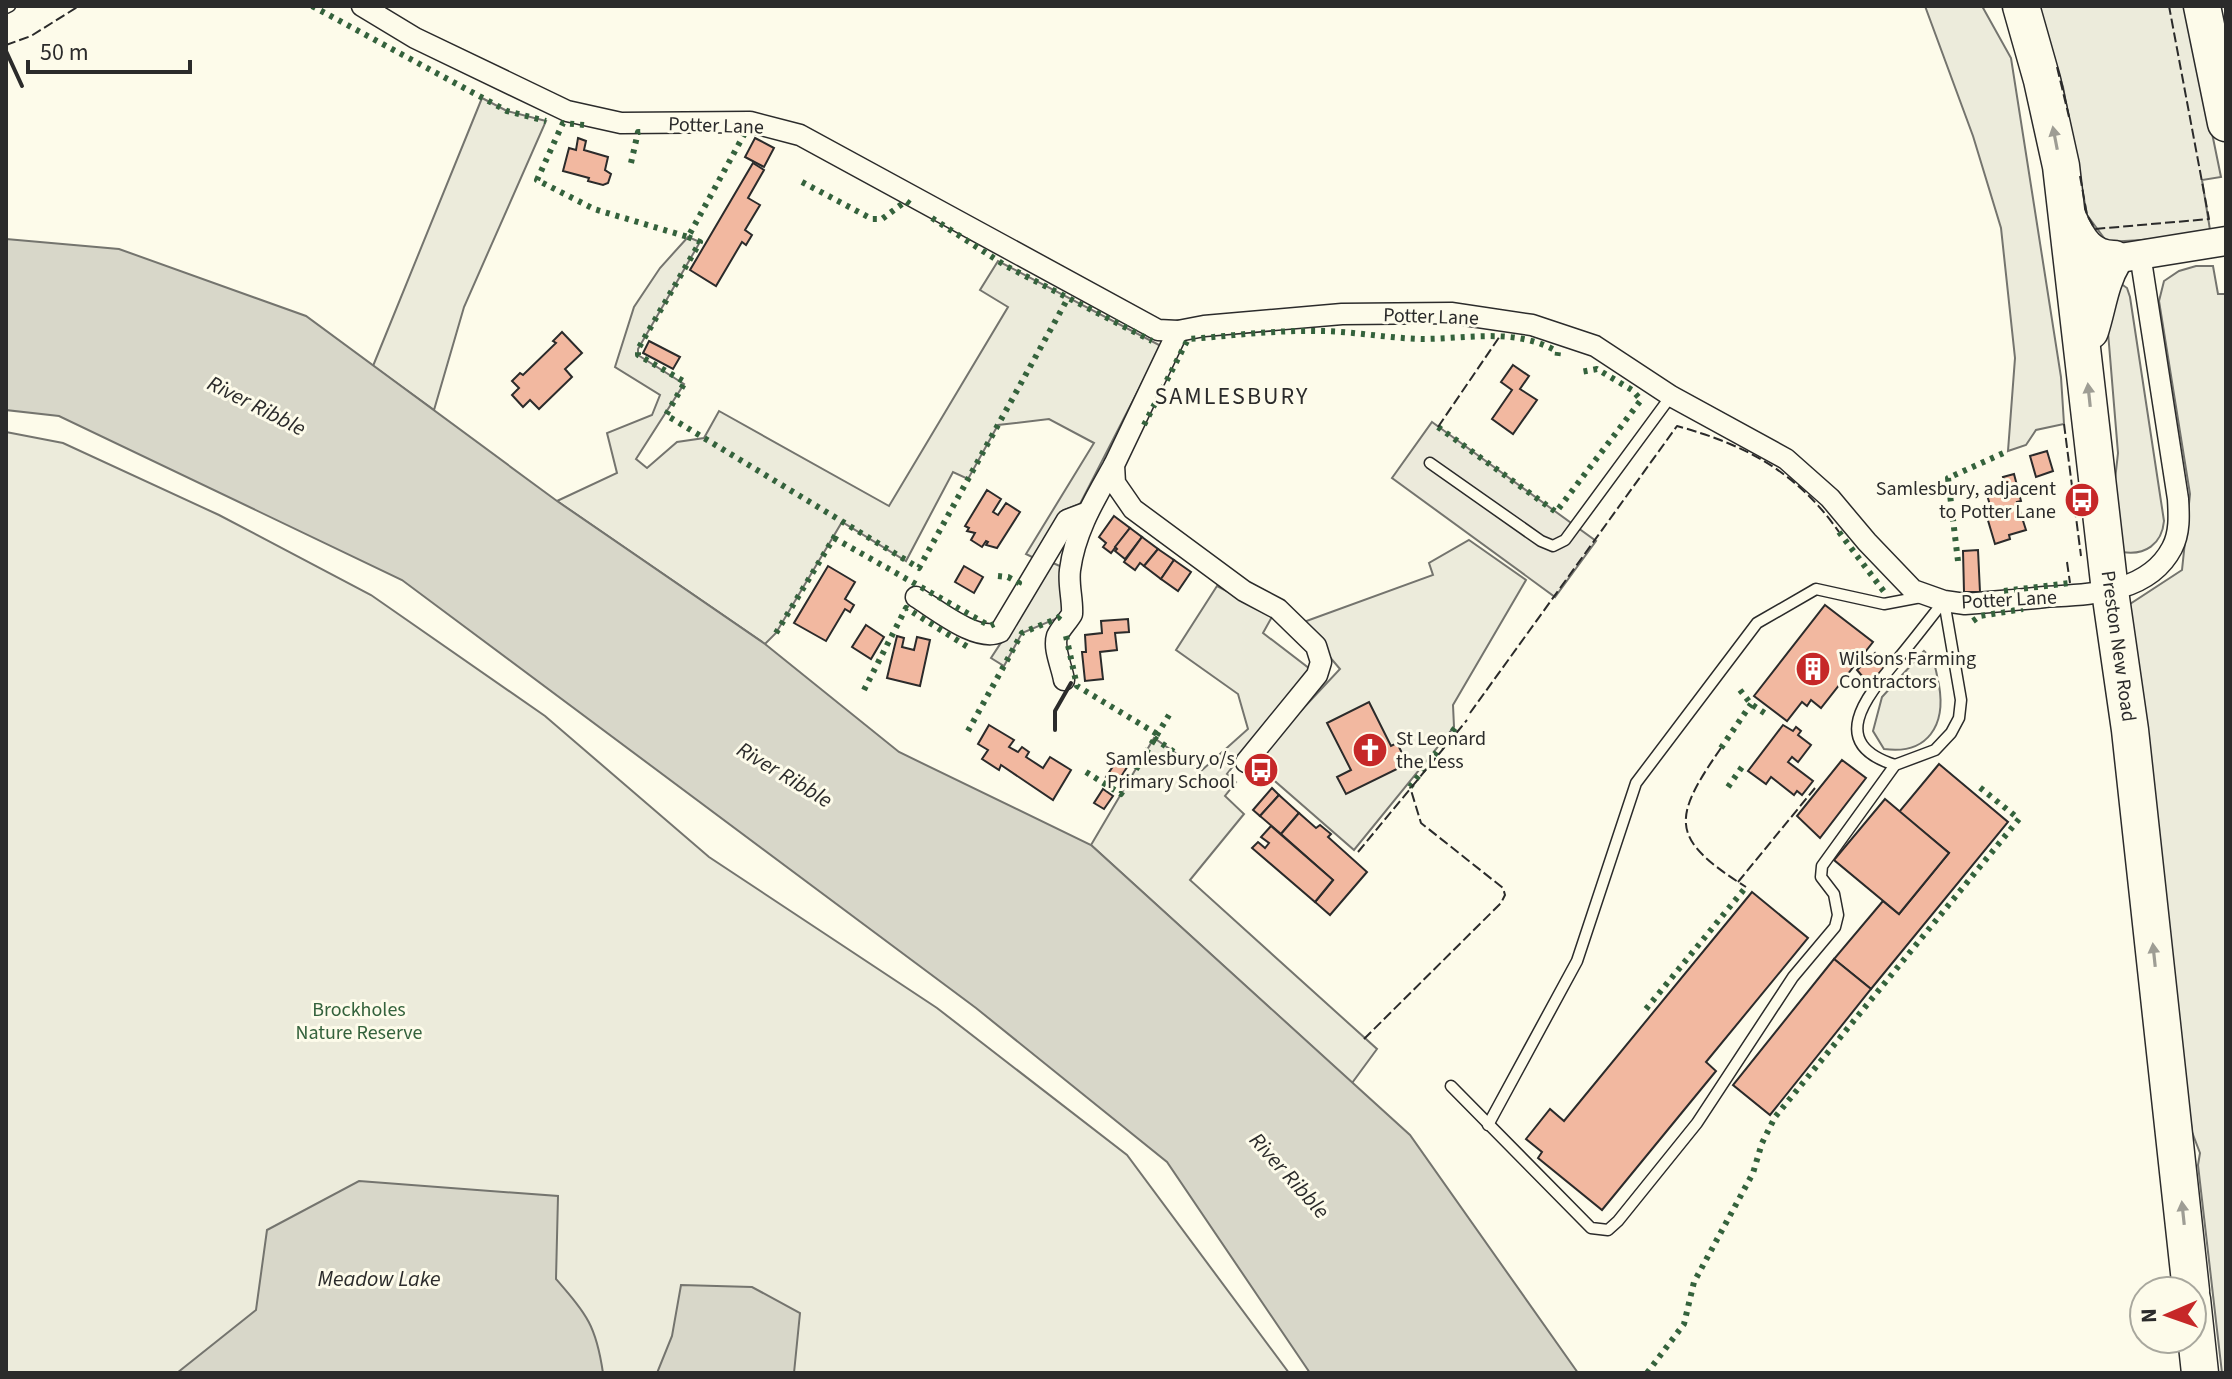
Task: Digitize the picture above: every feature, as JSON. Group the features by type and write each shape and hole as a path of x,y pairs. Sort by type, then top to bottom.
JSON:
{"highway":[{"name":"Preston New Road","path":"2021,6 2053,127 2067,215 2110,591 2130,730 2189,1275"},
{"path":"2202,6 2226,123"},
{"path":"2067,215 2078,238 2090,252 2105,259 2127,256"},
{"path":"2083,348 2097,309 2100,284 2127,256"}],"street":[{"name":"Potter Lane","path":"362,6 415,38 567,111 611,122 750,122 800,135 1158,330 1178,331 1342,314 1451,313 1532,325 1595,346 1671,396 1786,459 1830,498 1913,590 1935,599 1965,604 2110,591 2136,582 2149,573 2173,547 2178,531 2178,499 2127,256"},
{"path":"2127,256 2226,241"},
{"path":"1064,680 1061,658 1056,650 1057,634 1072,614 1069,574 1077,536 1178,331"},
{"path":"1114,465 1115,483 1133,509 1244,591 1278,609 1316,646 1321,662 1317,675 1246,762"},
{"path":"916,597 977,634 991,636 1000,632 1067,520 1088,512"}],"lane":[{"path":"1430,463 1541,541 1553,546 1565,540 1671,396"},
{"path":"1488,1125 1577,961 1636,783 1757,623 1816,589 1884,604 1935,599"},
{"path":"1895,765 1875,759 1860,742 1858,722 1866,699 1935,599"},
{"path":"1451,1086 1591,1228 1608,1230 1697,1123 1793,977 1835,927 1838,915 1834,894 1821,877 1822,866 1895,765 1935,750 1951,733 1959,718 1961,700 1935,599"}],"green space":[{"path":"1925,6 1982,6 2011,58 2061,377 2064,424 2036,430 2026,445 2008,451 2015,358 2001,228 1973,136"},
{"path":"2037,6 2186,6 2221,177 2202,180 2211,236 2107,242 2087,215 2063,87"},
{"path":"482,98 507,111 546,121 464,307 434,410 373,366"},
{"path":"688,237 700,242 638,349 638,355 684,384 636,459 647,468 677,442 704,438 719,411 889,506 1008,307 980,290 998,261 1161,346 1080,504 1062,511 1034,558 1026,554 1094,443 1049,419 998,425 968,479 953,472 906,561 842,522 776,633 765,644 557,501 617,473 607,433 652,415 660,395 615,367 634,307 660,268"},
{"path":"2196,266 2213,266 2218,294 2226,294 2226,1373 2222,1373 2198,1165 2200,1153 2192,1132 2127,606 2182,570 2190,494 2159,301 2164,281 2179,271"},
{"path":"2120,283 2127,288 2130,297 2164,521 2160,536 2151,547 2130,553 2122,552 2113,498 2118,453 2105,296"},
{"name":"Brockholes Nature Reserve","path":"6,432 63,443 219,515 371,595 545,716 709,857 937,1008 1127,1155 1289,1373 6,1373"},
{"path":"1469,540 1526,580 1453,705 1454,727 1354,850 1253,762 1340,669 1301,623 1433,575 1429,563"},
{"path":"1053,563 1062,567 1063,614 1022,633 1004,666 991,658"},
{"path":"1217,586 1273,615 1263,633 1310,669 1227,774 1236,782 1225,796 1244,814 1190,880 1377,1049 1352,1083 1091,845 1154,738 1201,771 1248,729 1238,694 1176,650"},
{"path":"1924,651 1933,662 1939,685 1940,713 1936,724 1923,742 1899,750 1884,749 1873,731 1882,697"}],"shaded area":[{"path":"1432,422 1596,541 1555,597 1392,478"}],"water":[{"name":"River Ribble","path":"6,239 119,249 306,316 557,501 765,644 899,752 1091,845 1410,1135 1578,1373 1310,1373 1167,1162 976,1008 402,580 59,416 6,410"},
{"name":"Meadow Lake","path":"359,1181 558,1196 556,1279 575,1302 593,1332 603,1373 177,1373 256,1310 267,1230"},
{"path":"681,1285 752,1287 800,1313 794,1373 657,1373 672,1336"}],"building":[{"path":"578,138 586,141 584,150 608,157 605,170 611,174 608,183 603,185 588,181 589,178 563,171 569,148 576,150"},
{"path":"755,138 774,148 764,167 745,157"},
{"path":"753,163 764,170 748,198 760,205 745,230 752,235 746,245 742,242 716,286 690,270"},
{"path":"562,332 582,353 565,369 572,377 539,409 530,400 523,407 512,395 519,388 512,381 520,373 523,375 556,343 553,341"},
{"path":"649,341 680,357 673,369 643,353"},
{"path":"1513,365 1529,376 1520,389 1537,400 1513,434 1492,419 1512,390 1501,382"},
{"path":"2047,451 2053,471 2036,477 2030,456"},
{"path":"2014,474 2021,501 2017,502 2026,530 2009,535 2010,539 1995,544 1984,507 1990,505 1987,495 2007,489 2003,477"},
{"path":"987,490 1001,499 993,512 998,515 1006,503 1020,512 997,548 986,545 986,541 982,547 971,540 975,533 967,531 969,528 965,526"},
{"path":"1114,516 1130,528 1111,553 1103,547 1106,543 1099,537"},
{"path":"1130,528 1142,537 1125,559 1115,551 1115,547"},
{"path":"1142,537 1158,549 1144,566 1140,563 1135,570 1124,562"},
{"path":"1158,549 1174,560 1161,579 1144,566"},
{"path":"1978,550 1980,592 1964,592 1963,551"},
{"path":"1174,560 1191,572 1178,591 1161,579"},
{"path":"828,566 855,582 845,599 854,605 850,612 845,609 826,641 794,623"},
{"path":"964,566 983,577 974,593 955,582"},
{"name":"Wilsons Farming Contractors","path":"1825,605 1873,642 1821,708 1811,700 1807,706 1802,702 1787,721 1754,696"},
{"path":"1128,619 1129,632 1115,633 1117,650 1100,652 1103,679 1085,681 1082,652 1086,652 1085,635 1102,633 1101,621"},
{"path":"866,625 884,637 871,659 852,647"},
{"path":"897,636 904,638 902,647 914,650 917,637 930,640 920,686 887,678"},
{"path":"1875,653 1887,667 1868,683 1857,670"},
{"name":"St Leonard the Less","path":"1369,702 1391,746 1397,743 1403,766 1346,794 1337,777 1351,770 1327,723"},
{"path":"989,725 1014,740 1009,747 1018,752 1022,747 1029,752 1026,757 1043,768 1050,757 1071,770 1053,800 1001,765 999,770 982,759 988,750 978,744"},
{"path":"1783,725 1793,731 1796,727 1801,731 1798,735 1811,745 1798,762 1792,757 1788,762 1813,781 1802,795 1797,791 1794,795 1771,777 1766,784 1748,771"},
{"path":"1121,754 1131,761 1117,783 1106,777"},
{"path":"1842,760 1866,778 1820,838 1797,816"},
{"path":"1939,764 2008,822 1871,989 1834,959 1883,901 1899,914 1949,853 1899,812"},
{"path":"1272,788 1279,795 1260,816 1253,810"},
{"path":"1103,789 1113,796 1104,809 1094,803"},
{"path":"1279,795 1299,813 1281,834 1260,816"},
{"path":"1885,799 1949,853 1899,914 1834,860"},
{"path":"1299,813 1316,828 1320,825 1331,834 1328,837 1367,872 1330,915 1315,902 1333,880 1281,834"},
{"path":"1271,826 1333,880 1315,902 1252,848 1258,842 1265,848 1269,843 1261,837"},
{"path":"1752,892 1808,938 1706,1062 1716,1071 1602,1210 1538,1158 1542,1152 1526,1139 1550,1109 1564,1121"},
{"path":"1834,959 1871,989 1770,1115 1733,1085"}],"hedge":[{"path":"312,6 507,111 546,121"},
{"path":"584,125 563,123 537,180 594,209 688,237 746,131"},
{"path":"631,163 638,132 642,132"},
{"path":"802,182 872,219 882,219 906,201 910,204"},
{"path":"932,218 1006,266 1152,341"},
{"path":"688,237 700,242 638,349 638,355 685,382 666,415 919,568 1068,298"},
{"path":"1144,425 1188,339 1301,331 1421,339 1508,337 1542,344 1558,352 1557,360"},
{"path":"1438,427 1556,512 1641,400 1632,390 1597,369 1581,372"},
{"path":"1958,561 1948,478 2008,451"},
{"path":"776,633 838,531"},
{"path":"1839,532 1885,593"},
{"path":"834,538 990,626 994,624"},
{"path":"998,576 1019,583 1016,588"},
{"path":"2004,591 2070,583"},
{"path":"864,690 906,608 971,649"},
{"path":"1973,621 1980,616 2023,609"},
{"path":"968,731 1022,633 1058,618 1063,612"},
{"path":"1066,636 1077,686 1157,734"},
{"path":"1740,690 1751,704 1766,714"},
{"path":"1721,748 1751,704"},
{"path":"1086,772 1121,794 1169,715"},
{"path":"1410,787 1458,724"},
{"path":"1154,738 1201,771"},
{"path":"1728,787 1742,767"},
{"path":"1647,1373 1684,1324 1694,1282 1753,1173 1762,1143 1775,1117 2019,819 1978,786"},
{"path":"1646,1009 1746,887"}],"fence":[{"path":"6,45 31,36 79,6"},
{"path":"2080,176 2087,215 2095,229 2209,219 2169,6"},
{"path":"2057,67 2069,117"},
{"path":"1438,427 1500,336"},
{"path":"2064,424 2081,556"},
{"path":"1470,713 1677,426 1726,442 1768,464 1806,493 1839,532"},
{"path":"2067,562 2070,583"},
{"path":"1358,852 1467,720"},
{"path":"1721,748 1693,793 1686,826 1692,841 1703,855 1746,887"},
{"path":"1364,1039 1501,903 1505,895 1503,888 1421,823 1410,787"},
{"path":"1738,882 1815,788"}],"wall":[{"path":"6,51 22,86"},
{"path":"1055,730 1055,711 1071,683"}],"place":[{"name":"Samlesbury, adjacent to Potter Lane","path":"2082,500"},
{"name":"Wilsons Farming Contractors","path":"1813,669"},
{"name":"St Leonard the Less","path":"1370,750"},
{"name":"Samlesbury o/s Primary School","path":"1261,770"}],"district":[{"name":"SAMLESBURY","path":"1232,396"}]}
